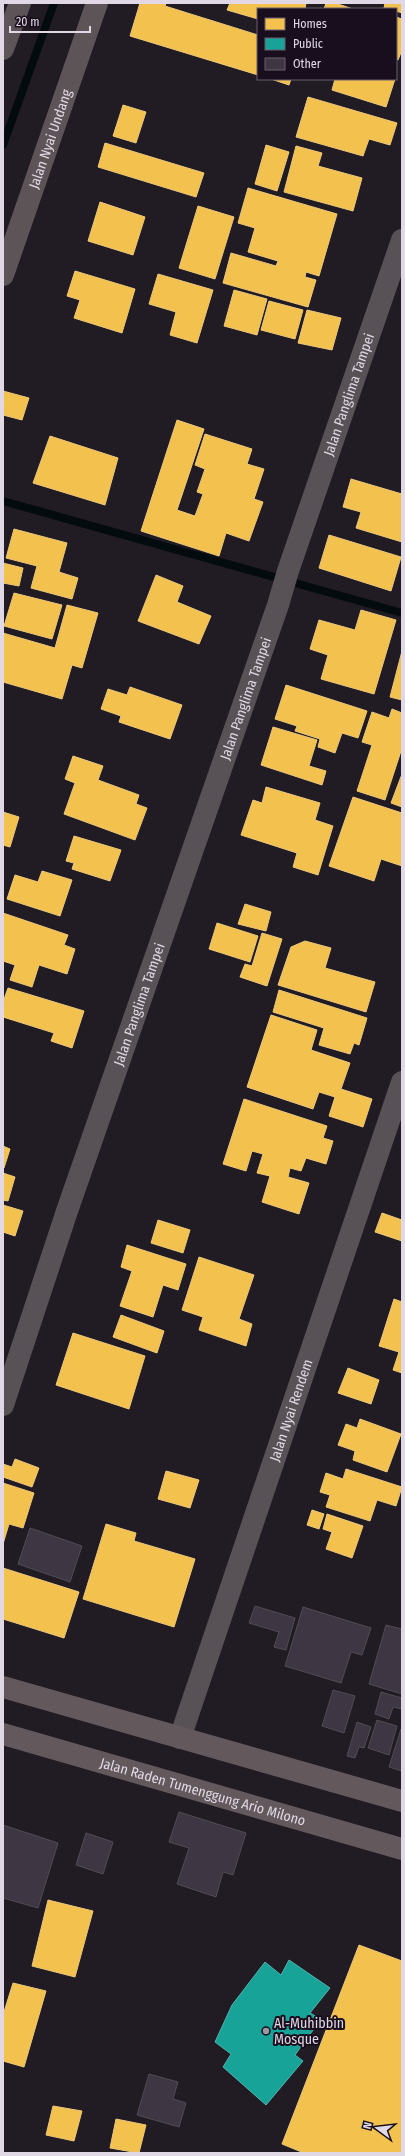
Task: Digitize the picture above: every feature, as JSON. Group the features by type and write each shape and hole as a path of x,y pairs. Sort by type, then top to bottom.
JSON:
{"highway":[{"path":"3,1687 402,1801"},
{"name":"Jalan Raden Tumenggung Ario Milono","path":"3,1734 402,1849"}],"street":[{"path":"3,49 20,3"},
{"name":"Jalan Nyai Undang","path":"3,275 97,3"},
{"name":"Jalan Panglima Tampei","path":"3,1405 67,1211 278,605 288,571 402,240"},
{"name":"Jalan Nyai Rendem","path":"180,1738 402,1082"}],"building: Homes":[{"path":"140,3 166,3 165,6 257,35 257,75 130,36"},
{"path":"230,3 306,3 305,8 257,8 257,19 227,10"},
{"path":"326,3 335,3 350,8 324,8"},
{"path":"385,3 402,3 402,13 397,11 397,8 384,8"},
{"path":"397,17 402,19 402,50 398,60"},
{"path":"274,80 291,80 289,85"},
{"path":"335,80 395,80 386,107 332,90"},
{"path":"308,97 397,123 390,145 369,139 363,156 296,137"},
{"path":"123,105 146,112 136,143 113,136"},
{"path":"105,143 204,173 196,197 98,167"},
{"path":"266,145 289,152 277,191 255,184"},
{"path":"296,146 322,153 318,166 362,178 353,211 284,192"},
{"path":"248,188 337,214 319,276 306,272 305,277 316,280 308,307 223,283 231,253 276,266 278,261 248,252 255,228 238,223"},
{"path":"100,202 145,217 133,255 88,241"},
{"path":"198,206 234,217 215,279 179,268"},
{"path":"75,271 135,289 122,333 74,318 80,300 67,296"},
{"path":"158,274 213,290 197,343 170,335 176,312 149,304"},
{"path":"234,290 267,299 257,335 224,326"},
{"path":"269,301 303,310 295,339 261,330"},
{"path":"307,310 341,318 332,350 298,343"},
{"path":"3,391 29,398 22,420 3,415"},
{"path":"177,420 204,429 177,510 195,516 203,494 197,492 205,469 195,465 205,434 252,449 247,464 264,469 254,499 263,502 249,541 226,533 219,556 141,531"},
{"path":"50,436 118,458 105,505 33,483"},
{"path":"351,479 402,494 402,542 356,528 361,512 343,507"},
{"path":"14,529 67,543 59,572 78,578 72,599 31,588 37,566 6,558"},
{"path":"329,535 401,557 391,591 319,568"},
{"path":"3,563 23,568 19,586 3,583"},
{"path":"156,575 183,586 177,602 211,616 199,644 138,621"},
{"path":"14,593 62,605 52,639 4,626"},
{"path":"67,605 98,613 82,668 72,665 62,699 3,682 3,633 55,648"},
{"path":"361,610 396,620 374,694 321,679 328,655 310,649 319,620 355,630"},
{"path":"402,651 402,700 390,697"},
{"path":"286,685 367,711 358,738 342,733 335,753 318,747 320,739 295,731 297,726 275,719"},
{"path":"130,687 182,705 170,739 119,722 121,716 101,709 108,689 127,695"},
{"path":"392,709 402,713 402,748 385,800 357,791 372,745 362,742 372,712 389,718"},
{"path":"273,727 317,740 309,766 326,771 322,785 261,765"},
{"path":"73,756 103,766 98,780 139,795 136,804 147,808 135,840 64,814 75,783 65,779"},
{"path":"402,774 402,807 391,803"},
{"path":"266,787 320,803 315,820 333,826 318,875 293,867 297,853 241,835 253,800 262,803"},
{"path":"353,797 402,813 402,866 381,859 374,881 329,866"},
{"path":"3,812 19,817 10,847 3,845"},
{"path":"74,836 121,850 110,881 72,869 74,863 66,861"},
{"path":"42,871 72,880 60,916 7,899 15,875 38,882"},
{"path":"245,904 271,912 266,931 238,924"},
{"path":"3,913 68,935 64,945 75,949 67,974 39,965 32,987 10,980 15,965 3,961"},
{"path":"217,923 258,936 250,962 209,949"},
{"path":"262,933 282,939 267,986 240,977 245,964 252,966"},
{"path":"305,941 331,948 325,968 375,982 366,1012 278,985 291,947"},
{"path":"8,988 84,1011 72,1048 51,1041 54,1033 3,1017 3,1002"},
{"path":"279,990 367,1018 359,1045 354,1043 350,1054 319,1045 324,1028 273,1012"},
{"path":"271,1015 317,1030 311,1050 350,1063 341,1089 372,1099 363,1127 329,1116 335,1097 319,1092 313,1109 247,1087"},
{"path":"244,1099 327,1126 323,1138 333,1141 326,1164 306,1158 301,1171 290,1168 288,1177 309,1183 299,1214 262,1202 270,1176 257,1173 263,1154 252,1151 246,1171 223,1164"},
{"path":"3,1146 10,1149 4,1168 3,1168"},
{"path":"3,1173 15,1177 8,1201 3,1200"},
{"path":"3,1205 23,1211 15,1236 3,1232"},
{"path":"382,1213 402,1220 402,1241 375,1232"},
{"path":"158,1220 190,1230 183,1253 151,1243"},
{"path":"127,1245 186,1264 178,1290 163,1285 153,1317 120,1306 132,1271 121,1267"},
{"path":"199,1257 254,1275 239,1319 252,1324 246,1346 199,1330 203,1317 182,1310"},
{"path":"394,1299 402,1302 402,1373 393,1370 399,1352 379,1346"},
{"path":"121,1315 164,1331 157,1353 113,1337"},
{"path":"73,1333 145,1356 129,1409 56,1385"},
{"path":"348,1368 379,1380 371,1404 338,1393"},
{"path":"360,1419 401,1434 387,1472 353,1460 355,1451 338,1445 346,1424 357,1428"},
{"path":"15,1459 39,1468 32,1487 3,1477 3,1464 12,1467"},
{"path":"346,1469 402,1487 396,1506 377,1500 370,1521 326,1507 330,1495 320,1492 326,1473 343,1479"},
{"path":"166,1471 199,1480 190,1508 158,1499"},
{"path":"3,1483 34,1493 23,1528 9,1524 3,1544"},
{"path":"312,1510 324,1514 319,1529 307,1525"},
{"path":"327,1514 363,1526 352,1558 326,1549 332,1532 323,1529"},
{"path":"106,1524 136,1533 134,1541 195,1559 174,1627 83,1599"},
{"path":"3,1568 79,1592 64,1638 3,1619"},
{"path":"48,1900 93,1911 75,1977 32,1966"},
{"path":"359,1945 402,1961 402,2153 304,2153 282,2144"},
{"path":"13,1983 46,1991 24,2067 3,2061 3,2015"},
{"path":"53,2106 82,2111 74,2141 46,2135"},
{"path":"116,2119 146,2125 139,2153 110,2148"}],"building: Public":[{"name":"Al-Muhibbin Mosque","path":"289,1960 330,1988 310,2013 321,2019 295,2055 303,2061 266,2105 223,2067 231,2054 215,2042 232,2005 265,1962 281,1975"}],"building: Other":[{"path":"30,1528 82,1546 70,1582 18,1564"},
{"path":"255,1606 295,1618 286,1650 274,1647 279,1632 249,1623"},
{"path":"303,1607 371,1628 362,1655 351,1652 341,1683 285,1666"},
{"path":"386,1625 402,1629 402,1694 369,1684"},
{"path":"333,1690 355,1696 344,1733 322,1726"},
{"path":"381,1692 402,1698 402,1709 393,1707 389,1719 375,1714"},
{"path":"377,1720 397,1726 389,1755 368,1748"},
{"path":"357,1722 371,1727 364,1748 359,1747 355,1758 347,1756"},
{"path":"402,1729 402,1771 389,1767"},
{"path":"179,1812 246,1833 233,1875 223,1872 216,1897 177,1884 189,1848 169,1842"},
{"path":"3,1825 58,1843 38,1908 3,1898"},
{"path":"86,1833 113,1842 103,1874 76,1865"},
{"path":"149,2074 178,2082 173,2099 186,2103 179,2127 137,2115"}],"waterway":[{"path":"3,145 54,3"},
{"path":"3,501 402,613"}],"place":[{"name":"Al-Muhibbin Mosque","path":"266,2031"}]}
